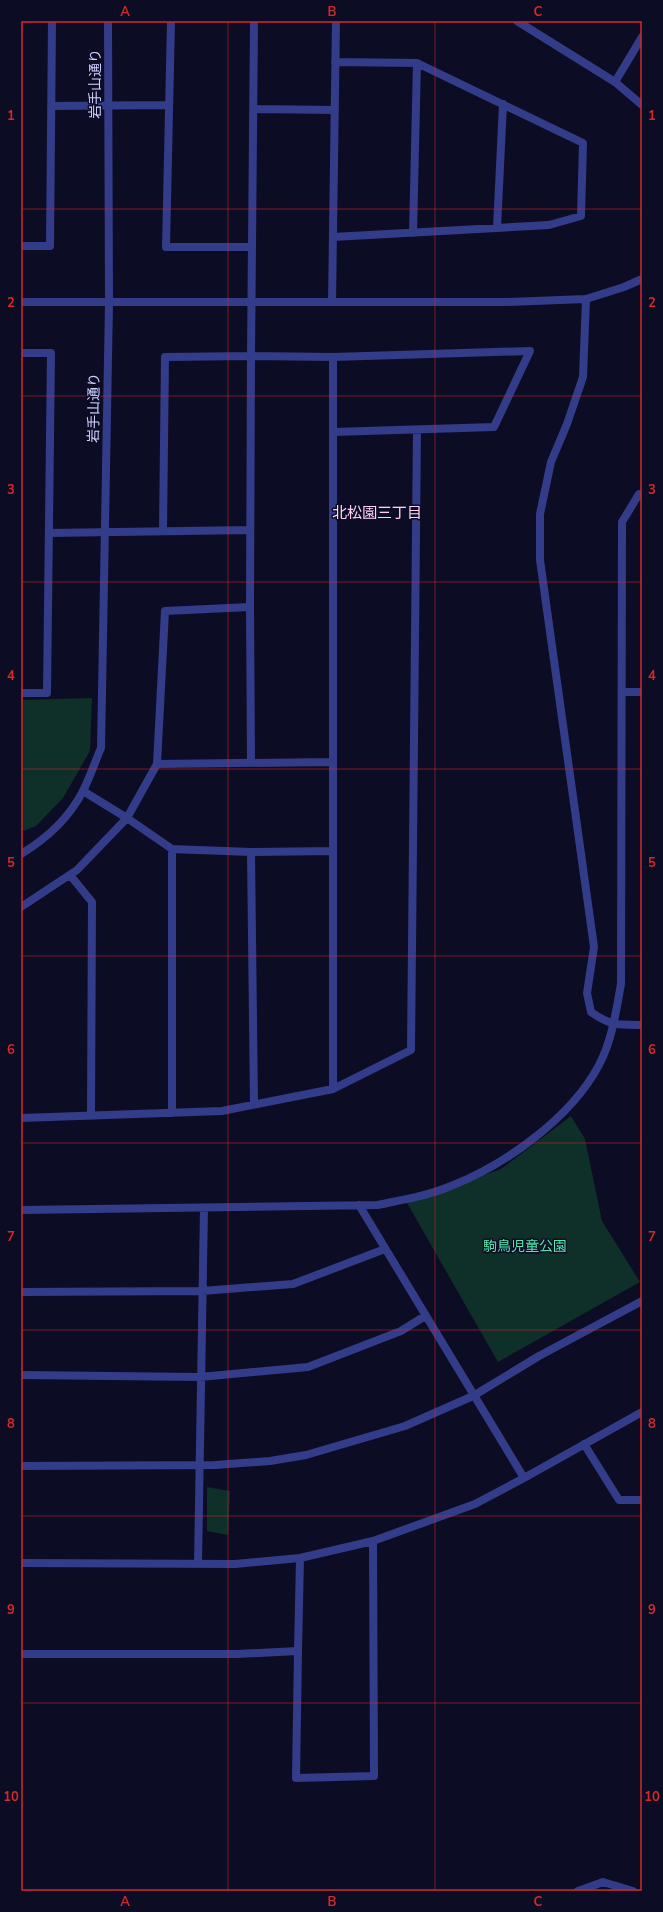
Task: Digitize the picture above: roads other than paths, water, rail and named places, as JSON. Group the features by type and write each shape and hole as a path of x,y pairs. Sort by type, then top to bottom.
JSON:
{"street":[{"path":"21,246 50,246 50,106 52,21"},
{"name":"岩手山通り","path":"21,854 34,846 62,822 83,791 101,748 109,303 108,21"},
{"path":"171,21 166,247 252,247"},
{"path":"252,763 250,607 250,356 254,21"},
{"path":"332,302 336,21"},
{"path":"517,21 614,82 642,105"},
{"path":"614,82 642,37"},
{"path":"333,237 549,225 581,216 583,143 416,63 335,62"},
{"path":"413,233 416,63"},
{"path":"50,106 108,104 169,105"},
{"path":"497,228 503,104"},
{"path":"253,109 335,110"},
{"path":"21,302 508,302 586,299 624,287 642,278"},
{"path":"586,299 583,377 567,424 551,462 540,514 540,560 594,948 587,993 591,1012 602,1020 613,1025 642,1026"},
{"path":"162,530 165,357 333,357 530,351 494,427 333,432"},
{"path":"21,353 51,353 47,693 21,693"},
{"path":"333,357 333,1089"},
{"path":"21,1118 222,1111 333,1089 411,1050 416,430"},
{"path":"21,1210 377,1205 419,1197 450,1186 489,1169 539,1134 572,1104 599,1065 613,1025 621,984 622,522 639,494 642,494"},
{"path":"49,533 162,530 250,530"},
{"path":"21,907 77,870 127,818 157,764 165,611 250,607"},
{"path":"622,692 642,692"},
{"path":"157,764 332,762"},
{"path":"83,791 127,818 172,849 252,852 332,851"},
{"path":"172,849 172,1113"},
{"path":"252,852 254,1104"},
{"path":"70,875 92,902 91,1116"},
{"path":"359,1205 473,1396 524,1478"},
{"path":"198,1564 201,1465 200,1377 204,1208"},
{"path":"21,1292 202,1291 293,1284 385,1249"},
{"path":"21,1466 201,1465 270,1461 306,1454 404,1426 473,1396 539,1356 642,1301"},
{"path":"21,1375 200,1377 308,1367 401,1331 425,1316"},
{"path":"21,1563 235,1564 300,1558 374,1541 475,1504 642,1412"},
{"path":"584,1444 619,1500 642,1500"},
{"path":"300,1558 296,1778 374,1776 374,1541"},
{"path":"21,1654 237,1654 298,1651"},
{"path":"578,1891 603,1882 633,1891"}],"district":[{"name":"北松園三丁目","path":"377,513"}],"park label":[{"name":"駒鳥児童公園","path":"525,1246"}]}
